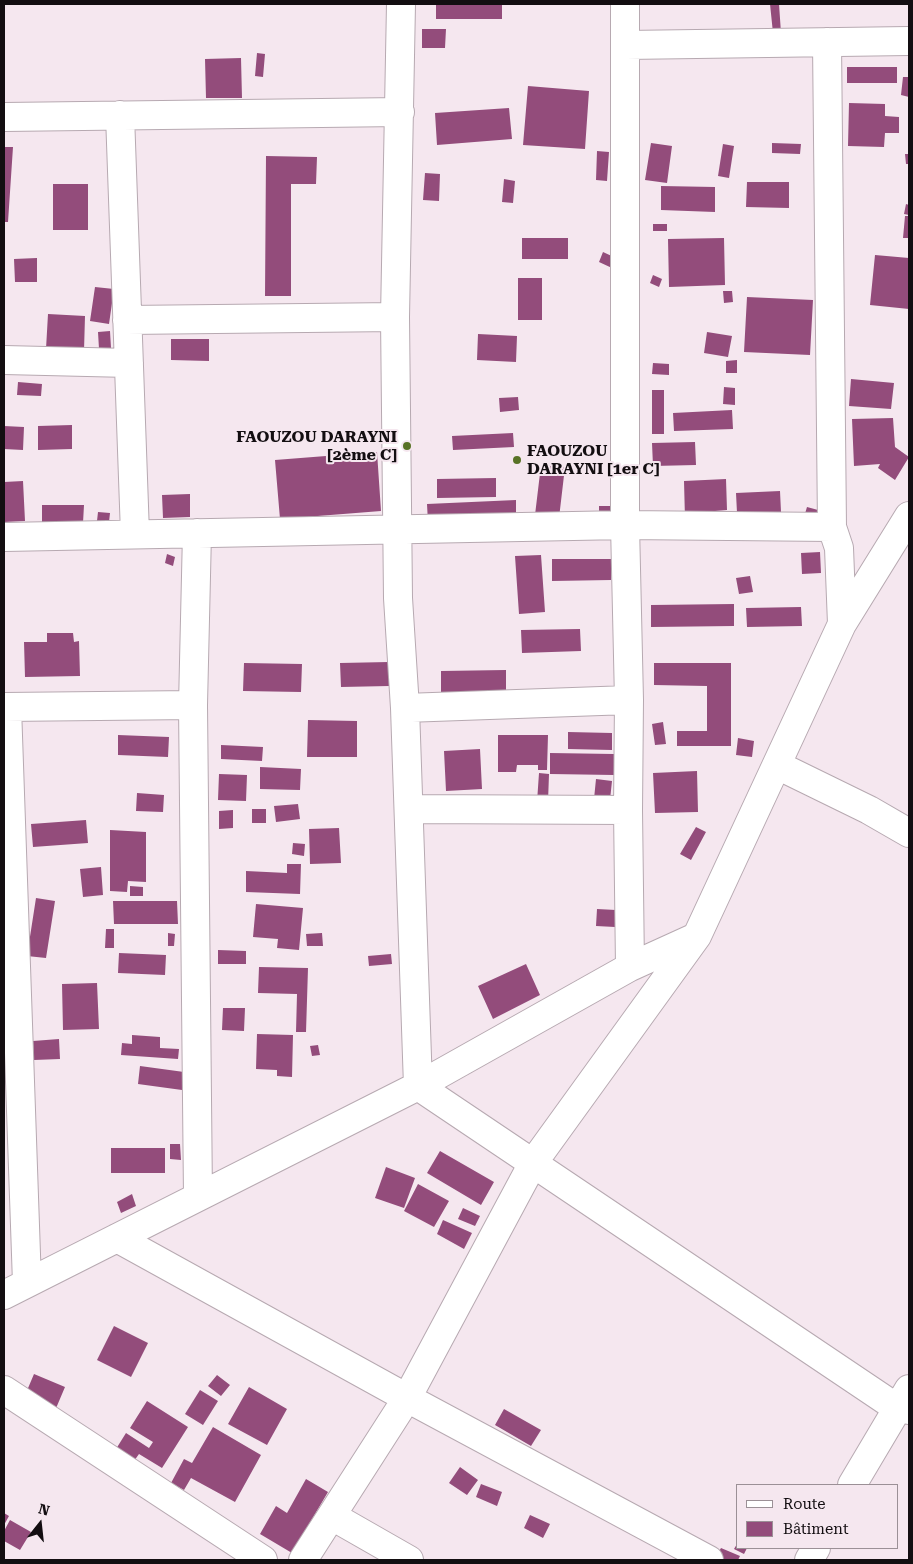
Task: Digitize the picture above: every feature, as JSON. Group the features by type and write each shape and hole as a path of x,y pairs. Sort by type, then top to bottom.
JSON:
{"street":[{"path":"401,4 395,317 398,598 405,708 418,1086"},
{"path":"625,4 625,525 629,700 630,967"},
{"path":"626,45 909,40"},
{"path":"827,42 832,527 839,548 842,624"},
{"path":"4,117 400,112"},
{"path":"120,116 135,534"},
{"path":"127,320 395,317"},
{"path":"4,360 129,363"},
{"path":"303,1560 407,1398 533,1163 697,936 842,624 909,516"},
{"path":"4,537 625,525 832,527"},
{"path":"197,533 193,705 198,1197"},
{"path":"405,708 629,700"},
{"path":"193,705 5,707 15,1289 418,1086 630,967 697,936"},
{"path":"777,765 869,810 909,833"},
{"path":"409,809 628,810"},
{"path":"418,1086 533,1163 905,1402 853,1484"},
{"path":"117,1238 407,1398 709,1560"},
{"path":"4,1390 263,1560"},
{"path":"332,1516 409,1560"},
{"path":"809,1560 815,1549"}],"building":[{"path":"436,4 502,4 502,19 436,19"},
{"path":"770,4 779,4 781,33 773,33"},
{"path":"422,29 446,29 445,48 422,48"},
{"path":"257,53 265,54 263,77 255,76"},
{"path":"241,58 242,98 206,98 205,59"},
{"path":"847,67 897,67 897,83 847,83"},
{"path":"903,77 909,77 909,97 901,95"},
{"path":"528,86 589,91 585,149 523,145"},
{"path":"849,103 885,104 885,116 899,117 899,133 885,133 884,147 848,146"},
{"path":"509,108 512,139 437,145 435,113"},
{"path":"651,143 672,146 667,183 645,180"},
{"path":"772,143 801,144 800,154 772,153"},
{"path":"723,144 734,146 729,178 718,176"},
{"path":"4,147 13,147 8,222 4,222"},
{"path":"597,151 609,152 607,181 596,180"},
{"path":"905,154 909,154 909,164 906,164"},
{"path":"266,156 317,157 316,184 291,184 291,296 265,296"},
{"path":"425,173 440,174 439,201 423,200"},
{"path":"504,179 515,181 513,203 502,202"},
{"path":"747,182 789,182 789,208 746,207"},
{"path":"53,184 88,184 88,230 53,230"},
{"path":"661,186 715,187 715,212 661,210"},
{"path":"906,204 909,205 909,215 904,214"},
{"path":"905,216 909,216 909,238 903,238"},
{"path":"653,224 667,224 667,231 653,231"},
{"path":"522,238 568,238 568,259 522,259"},
{"path":"724,238 725,285 669,287 668,239"},
{"path":"603,252 616,258 612,268 599,262"},
{"path":"875,255 909,258 909,309 870,305"},
{"path":"37,258 37,282 15,282 14,259"},
{"path":"653,275 662,279 659,287 650,283"},
{"path":"518,278 542,278 542,320 518,320"},
{"path":"95,287 114,289 109,324 90,321"},
{"path":"723,291 732,291 733,302 724,303"},
{"path":"747,297 813,300 810,355 744,352"},
{"path":"48,314 85,316 84,351 46,349"},
{"path":"110,331 111,348 99,349 98,332"},
{"path":"707,332 732,336 728,357 704,353"},
{"path":"478,334 517,336 516,362 477,360"},
{"path":"171,339 209,339 209,361 171,360"},
{"path":"737,360 737,373 726,373 726,361"},
{"path":"653,363 669,364 669,375 652,374"},
{"path":"851,379 894,383 891,409 849,406"},
{"path":"18,382 42,384 41,396 17,395"},
{"path":"724,387 735,388 735,405 723,404"},
{"path":"652,390 664,390 664,434 652,434"},
{"path":"518,397 519,410 500,412 499,398"},
{"path":"732,410 733,429 674,431 673,413"},
{"path":"893,418 895,447 909,457 895,480 878,468 880,464 854,466 852,419"},
{"path":"72,425 72,449 38,450 38,426"},
{"path":"4,426 24,427 23,450 4,449"},
{"path":"513,433 514,447 453,450 452,436"},
{"path":"695,442 696,465 653,466 652,443"},
{"path":"377,452 381,511 280,519 275,460"},
{"path":"541,465 565,467 559,518 535,515"},
{"path":"496,478 496,497 437,498 437,479"},
{"path":"726,479 727,510 715,511 715,517 685,519 684,481"},
{"path":"23,481 25,521 4,522 4,482"},
{"path":"780,491 781,512 737,513 736,493"},
{"path":"190,494 190,517 163,518 162,495"},
{"path":"516,500 516,519 428,523 427,504"},
{"path":"42,505 84,505 83,523 42,522"},
{"path":"599,506 611,506 611,518 599,517"},
{"path":"807,507 818,510 815,520 804,517"},
{"path":"98,512 110,513 109,522 97,521"},
{"path":"820,552 821,573 802,574 801,553"},
{"path":"167,554 175,557 173,566 165,563"},
{"path":"541,555 545,612 519,614 515,556"},
{"path":"552,559 611,559 611,580 552,581"},
{"path":"750,576 753,592 739,594 736,578"},
{"path":"734,604 734,626 651,627 651,605"},
{"path":"801,607 802,626 747,627 746,608"},
{"path":"580,629 581,651 522,653 521,630"},
{"path":"47,633 73,633 74,642 79,641 80,676 25,677 24,642 47,642"},
{"path":"389,662 389,686 341,687 340,663"},
{"path":"244,663 302,664 301,692 243,691"},
{"path":"654,663 731,663 731,746 677,746 677,731 707,731 707,686 654,685"},
{"path":"506,670 506,695 441,696 441,671"},
{"path":"308,720 357,721 357,757 307,757"},
{"path":"663,722 666,744 655,745 652,724"},
{"path":"568,732 612,733 612,750 568,749"},
{"path":"118,735 169,737 168,757 118,755"},
{"path":"498,735 548,735 547,770 538,770 538,765 517,765 516,772 498,772"},
{"path":"738,738 754,741 752,757 736,755"},
{"path":"221,745 263,747 262,761 221,759"},
{"path":"480,749 482,789 446,791 444,751"},
{"path":"550,753 614,754 614,775 550,774"},
{"path":"260,767 301,769 300,790 260,789"},
{"path":"697,771 698,812 655,813 653,773"},
{"path":"539,773 549,774 548,802 537,802"},
{"path":"219,774 247,775 246,801 218,800"},
{"path":"596,779 612,781 610,800 594,799"},
{"path":"137,793 164,795 163,812 136,811"},
{"path":"298,804 300,819 276,822 274,806"},
{"path":"252,809 266,809 266,823 252,823"},
{"path":"233,810 233,828 219,829 219,811"},
{"path":"86,820 88,843 33,847 31,824"},
{"path":"696,827 706,832 691,860 680,854"},
{"path":"339,828 341,863 310,864 309,829"},
{"path":"110,830 146,832 146,882 128,881 127,892 110,891"},
{"path":"293,843 305,844 304,856 292,854"},
{"path":"287,864 301,864 300,894 246,892 246,871 287,873"},
{"path":"101,867 103,895 83,897 80,869"},
{"path":"130,886 143,887 143,896 130,896"},
{"path":"36,898 55,901 46,958 27,956"},
{"path":"113,901 177,901 178,924 114,924"},
{"path":"256,904 303,908 299,950 277,948 278,939 253,937"},
{"path":"597,909 616,910 615,927 596,926"},
{"path":"106,929 114,929 114,948 105,948"},
{"path":"168,933 175,934 174,946 168,946"},
{"path":"322,933 323,946 307,946 306,934"},
{"path":"218,950 246,951 246,964 218,964"},
{"path":"119,953 166,955 165,975 118,973"},
{"path":"391,954 392,964 369,966 368,956"},
{"path":"526,964 540,995 493,1019 478,986"},
{"path":"259,967 308,968 306,1032 296,1032 297,994 258,993"},
{"path":"97,983 99,1029 63,1030 62,984"},
{"path":"223,1008 245,1008 244,1031 222,1030"},
{"path":"257,1034 293,1035 292,1077 277,1076 277,1070 256,1069"},
{"path":"132,1035 160,1037 160,1048 179,1049 178,1059 121,1055 122,1043 132,1044"},
{"path":"59,1039 60,1059 34,1060 33,1041"},
{"path":"318,1045 320,1055 312,1056 310,1046"},
{"path":"140,1066 184,1072 182,1090 138,1084"},
{"path":"170,1144 180,1144 181,1160 170,1159"},
{"path":"111,1148 165,1148 165,1173 111,1173"},
{"path":"440,1151 494,1182 481,1205 427,1173"},
{"path":"386,1167 415,1178 404,1208 375,1198"},
{"path":"418,1184 449,1201 434,1227 404,1211"},
{"path":"132,1194 136,1206 121,1213 117,1202"},
{"path":"463,1208 480,1216 475,1226 458,1219"},
{"path":"443,1220 472,1233 464,1249 437,1234"},
{"path":"114,1326 148,1343 131,1377 97,1360"},
{"path":"34,1374 65,1387 54,1413 23,1400"},
{"path":"217,1375 230,1385 221,1396 208,1386"},
{"path":"249,1387 287,1409 267,1445 228,1424"},
{"path":"200,1390 218,1401 203,1425 185,1414"},
{"path":"147,1401 188,1427 162,1468 139,1454 134,1461 116,1449 126,1433 149,1448 153,1442 130,1428"},
{"path":"504,1409 541,1430 531,1446 495,1425"},
{"path":"213,1427 261,1455 235,1502 191,1478 184,1490 171,1483 184,1459 192,1463"},
{"path":"460,1467 478,1480 467,1495 449,1483"},
{"path":"306,1479 328,1492 292,1553 260,1534 276,1506 287,1513"},
{"path":"481,1484 502,1492 497,1506 476,1497"},
{"path":"4,1513 9,1516 4,1525"},
{"path":"530,1515 550,1524 543,1538 524,1528"},
{"path":"10,1520 31,1532 20,1550 4,1541 4,1531"},
{"path":"736,1546 736,1549 746,1549 744,1554 734,1549"},
{"path":"721,1548 740,1556 738,1560 714,1560"}],"place":[{"name":"FAOUZOU DARAYNI [2ème C]","path":"407,446"},
{"name":"FAOUZOU DARAYNI [1er C]","path":"517,460"}]}
